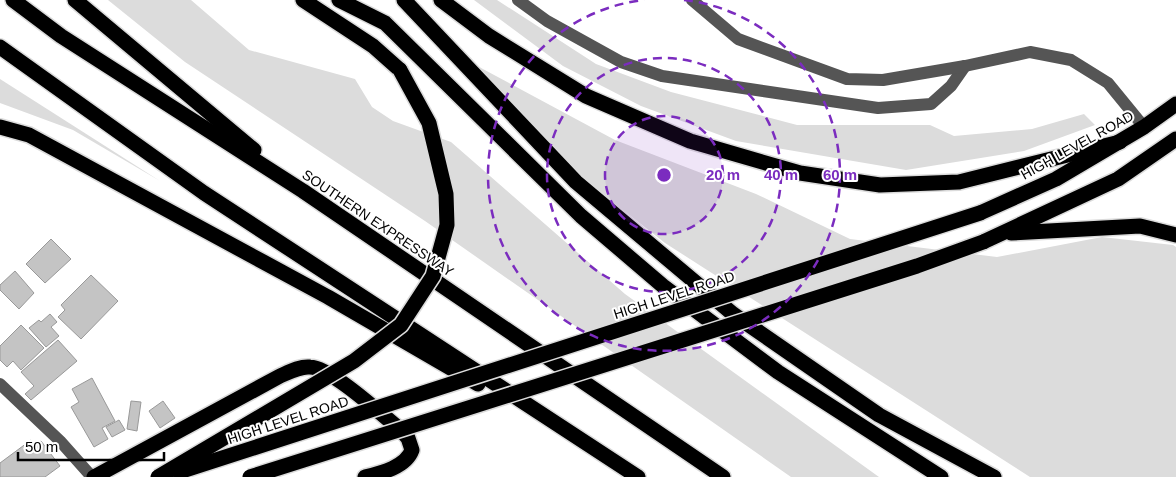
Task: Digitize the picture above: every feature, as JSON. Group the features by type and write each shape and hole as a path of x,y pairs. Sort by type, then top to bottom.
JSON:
{"highway":[{"name":"SOUTHERN EXPRESSWAY","path":"13,0 61,36 303,191 723,477"},
{"path":"75,0 303,191"},
{"path":"158,477 354,361 401,325 433,276 447,224 446,194 429,123 400,70 373,46 303,0"},
{"path":"339,0 385,23 581,216 663,286 778,372 941,477"},
{"path":"404,0 576,182 733,314 879,416 994,477"},
{"path":"441,0 490,36 586,96 690,141 800,173 880,185 959,182 1120,142"},
{"path":"0,48 204,193 638,477"},
{"name":"HIGH LEVEL ROAD","path":"163,477 980,214 1056,179 1120,142 1176,104"},
{"path":"0,127 29,135 328,297 638,477"},
{"path":"250,477 908,269 982,242 1118,178 1176,139"},
{"path":"1003,233 1140,226 1176,235"},
{"path":"93,477 280,376 307,366 316,367 339,381 402,431 408,438 412,450 406,460 394,467 365,477"}],"street":[{"path":"518,0 547,21 621,62 662,76 878,108 931,104 951,86 965,66"},
{"path":"692,0 738,39 848,79 884,80 965,66 1030,52 1071,60 1108,83 1144,127"},
{"path":"0,384 60,441 93,477"}],"shaded area":[{"path":"108,0 191,0 249,50 355,79 372,107 393,121 451,142 625,294 879,477 791,477 425,221 185,62"},
{"path":"474,0 497,0 596,64 671,92 797,125 930,125 954,136 1032,129 1084,114 1095,125 1024,151 906,170 736,141 641,106 563,66"},
{"path":"453,53 615,140 756,194 850,239 997,257 1102,237 1173,245 1176,247 1176,477 1030,477 665,243 534,140"},
{"path":"0,79 160,181 73,130 0,103"}],"building":[{"path":"51,239 71,259 45,283 26,264"},
{"path":"15,271 34,293 19,309 0,290 0,285"},
{"path":"91,275 118,301 81,339 58,317 65,310 61,305"},
{"path":"50,314 57,322 51,327 59,336 46,347 29,328 39,320 41,322"},
{"path":"21,325 44,348 21,370 13,361 7,367 0,360 0,346"},
{"path":"58,340 77,361 31,400 25,394 34,386 21,372"},
{"path":"92,378 115,421 102,428 108,439 94,447 71,407 79,402 72,389"},
{"path":"131,401 141,402 137,431 127,429"},
{"path":"163,401 175,418 160,428 149,411"},
{"path":"119,420 125,430 112,437 106,427"},
{"path":"31,440 35,445 41,441 60,466 45,477 0,477 0,463"}]}
